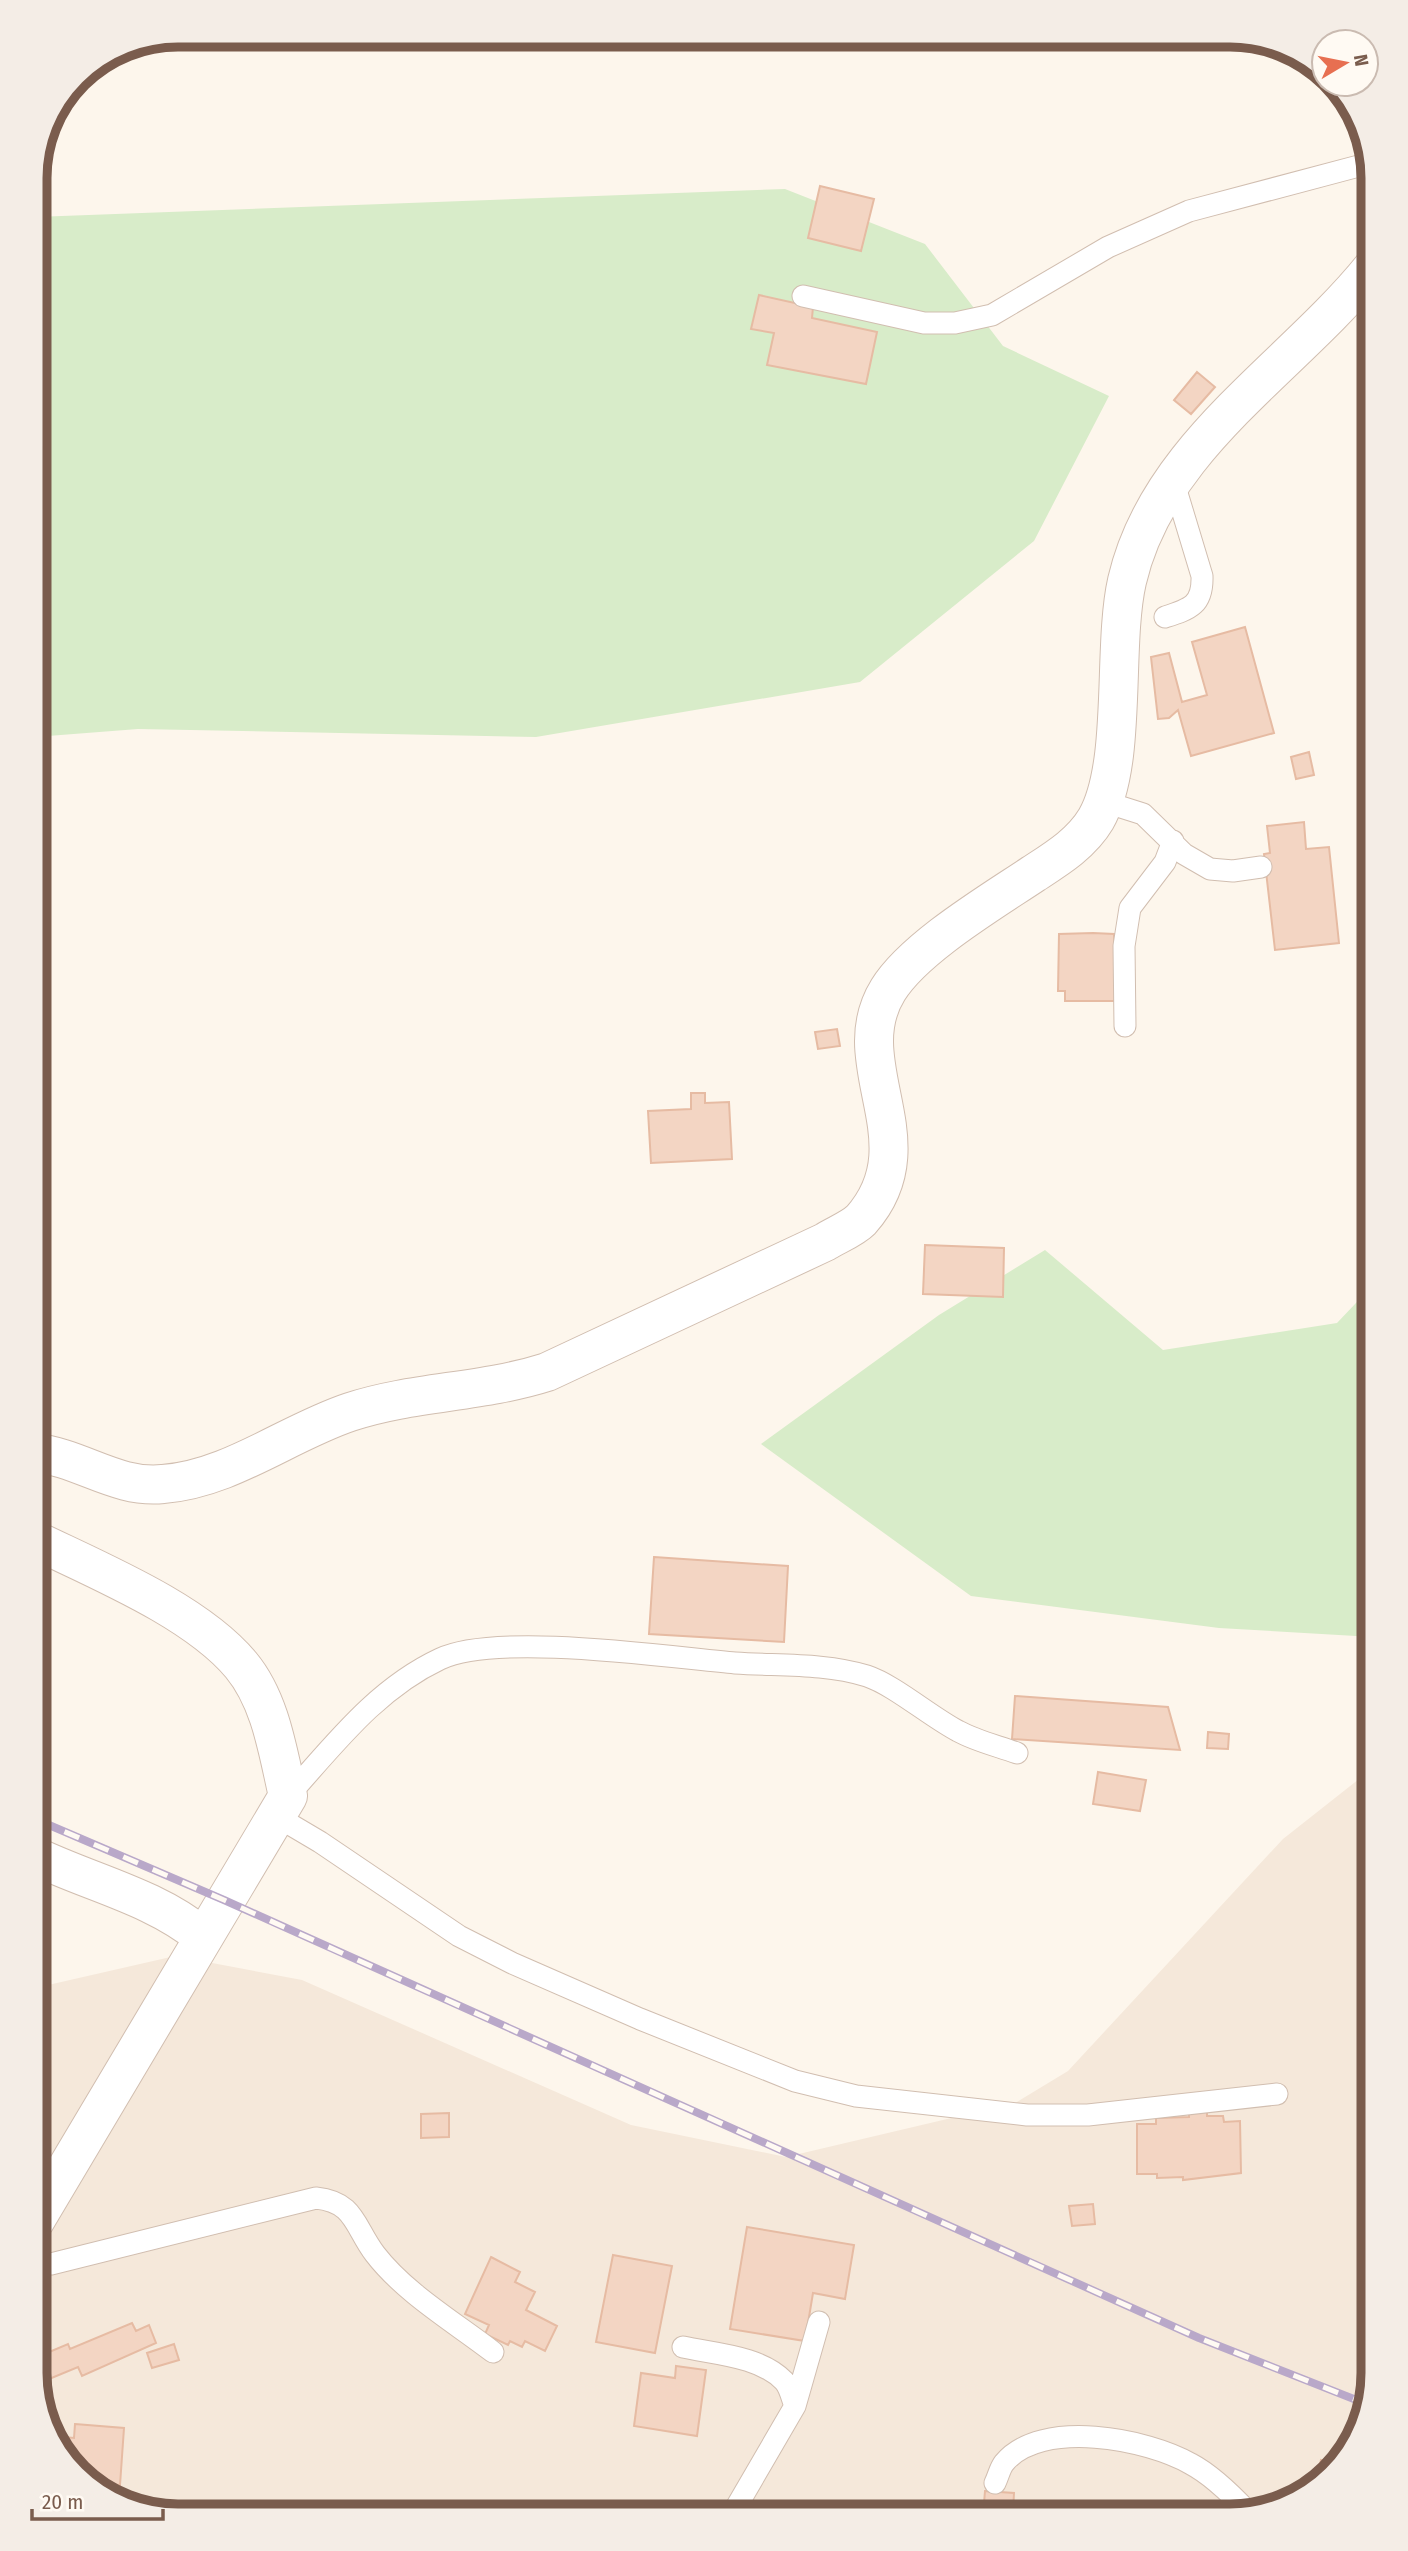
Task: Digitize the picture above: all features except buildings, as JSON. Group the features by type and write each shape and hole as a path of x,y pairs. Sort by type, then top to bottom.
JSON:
{"street":[{"path":"47,1457 137,1484 162,1485 188,1480 227,1467 351,1412 408,1398 506,1385 547,1372 825,1242 859,1222 882,1190 891,1157 887,1113 874,1058 878,1019 887,990 920,954 1070,849 1096,818 1109,782 1127,582 1144,529 1173,480 1222,422 1361,288"},
{"path":"47,1546 125,1585 210,1634 234,1658 259,1695 274,1736 282,1806 47,2200"},
{"path":"47,1861 141,1898 179,1917 202,1937"}],"lane":[{"path":"803,296 924,323 955,323 992,315 1108,247 1189,211 1360,166"},
{"path":"1165,617 1185,611 1203,592 1202,576 1173,480"},
{"path":"1102,801 1143,814 1184,853 1210,869 1233,871 1261,867"},
{"path":"1125,1026 1124,946 1130,908 1165,862 1172,841"},
{"path":"1017,1753 960,1732 870,1677 831,1668 787,1667 542,1647 476,1650 443,1657 403,1677 366,1709 282,1806 320,1842 459,1936 512,1963 640,2020 795,2081 856,2096 1027,2115 1088,2115 1276,2094"},
{"path":"47,2263 316,2198 335,2200 348,2209 376,2256 408,2286 493,2351"},
{"path":"738,2504 795,2406 819,2322"},
{"path":"683,2347 741,2359 768,2369 786,2382 795,2406"},
{"path":"995,2483 1004,2463 1023,2448 1051,2439 1095,2437 1147,2444 1192,2464 1238,2503"}],"shaded area":[{"path":"1361,1777 1360,2390 1354,2415 1334,2452 1309,2477 1280,2494 1247,2503 1229,2504 170,2503 136,2497 99,2477 74,2452 57,2423 47,2372 47,1985 175,1956 302,1980 631,2125 786,2157 1015,2103 1068,2071 1283,1839"}],"green space":[{"path":"785,189 925,244 1003,346 1109,396 1034,541 860,682 536,737 138,729 48,736 48,217"},
{"path":"1045,1250 1163,1350 1337,1323 1361,1298 1361,1636 1219,1628 971,1596 761,1444 939,1315"}],"railway":[{"path":"47,1824 224,1900 1199,2338 1357,2400"}]}
